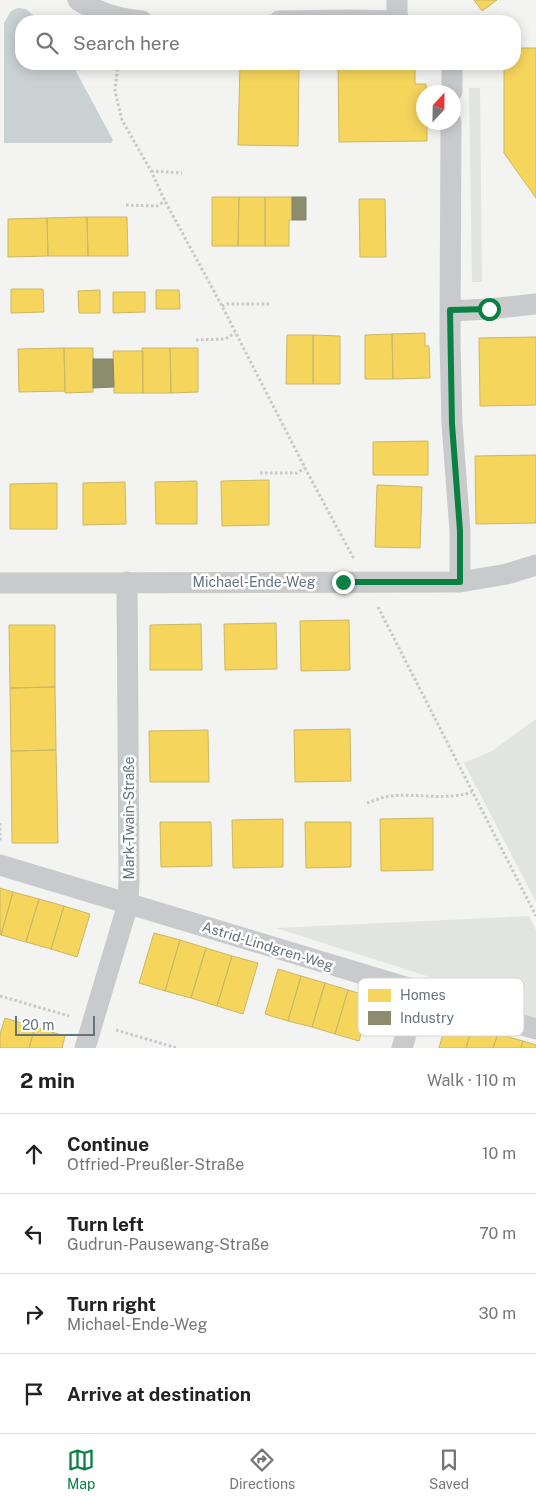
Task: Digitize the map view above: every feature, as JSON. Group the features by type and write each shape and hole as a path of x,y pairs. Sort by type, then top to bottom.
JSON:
{"street":[{"path":"78,0 110,15"},
{"path":"381,15 398,14"},
{"path":"452,70 452,85"},
{"path":"451,130 450,310 452,424 460,531 460,582"},
{"path":"450,310 489,309 536,304"},
{"name":"Michael-Ende-Weg","path":"0,583 460,582 507,574 536,565"},
{"name":"Mark-Twain-Straße","path":"86,1048 128,904 127,582"},
{"name":"Astrid-Lindgren-Weg","path":"0,865 376,978"},
{"path":"402,1048 406,1036"}],"path":[{"path":"117,70 115,91 122,120 222,306 536,916"},
{"path":"151,171 182,173"},
{"path":"126,205 157,206 165,201"},
{"path":"222,306 226,304 271,304"},
{"path":"196,340 225,339 235,333"},
{"path":"260,473 297,473 305,468"},
{"path":"367,803 389,796 446,796 463,795 472,792"}],"shaded area":[{"path":"18,8 26,9 34,15 15,15 15,70 75,70 113,140 111,143 4,143 4,23 11,11"},
{"path":"469,88 480,88 482,282 472,282"},
{"path":"536,719 536,902 464,763 492,751"},
{"path":"529,916 536,930 536,1019 524,1015 524,978 433,978 276,928"}],"building: Homes":[{"path":"474,0 497,0 482,11"},
{"path":"521,48 536,48 536,198 504,153 504,70 521,70"},
{"path":"240,70 299,70 298,146 238,145"},
{"path":"338,70 415,70 415,84 426,84 416,85 416,130 427,130 427,141 339,142"},
{"path":"212,197 239,197 238,246 212,246"},
{"path":"239,197 265,197 265,246 238,246"},
{"path":"265,197 292,197 292,220 289,220 289,246 265,246"},
{"path":"359,199 385,199 386,257 360,257"},
{"path":"87,217 88,256 48,256 47,218"},
{"path":"87,217 127,217 128,256 88,256"},
{"path":"47,218 48,256 8,257 8,219"},
{"path":"11,289 43,289 44,312 11,313"},
{"path":"100,290 100,313 79,313 78,291"},
{"path":"156,290 179,290 180,309 156,309"},
{"path":"113,292 145,292 145,312 113,313"},
{"path":"425,333 425,346 429,346 430,378 393,379 392,334"},
{"path":"392,334 393,379 365,379 365,335"},
{"path":"287,335 313,335 313,384 286,384"},
{"path":"313,335 340,336 340,384 313,384"},
{"path":"536,337 536,405 480,406 479,338"},
{"path":"64,348 65,391 19,392 18,349"},
{"path":"64,348 93,348 93,392 65,393"},
{"path":"142,348 170,348 171,393 143,393"},
{"path":"170,348 198,348 198,392 171,393"},
{"path":"113,351 143,351 143,393 114,393"},
{"path":"428,441 428,475 373,475 373,442"},
{"path":"536,455 536,523 476,524 475,456"},
{"path":"269,480 269,525 222,526 221,481"},
{"path":"197,481 197,524 156,524 155,482"},
{"path":"125,482 126,524 83,525 83,483"},
{"path":"57,483 57,529 10,529 10,484"},
{"path":"377,485 422,487 420,548 375,547"},
{"path":"349,620 350,670 301,671 300,621"},
{"path":"276,623 277,669 225,670 224,624"},
{"path":"201,624 202,670 150,670 150,625"},
{"path":"9,625 55,625 55,687 10,688"},
{"path":"55,687 56,750 11,751 10,688"},
{"path":"350,729 351,781 295,782 294,730"},
{"path":"208,730 209,782 150,782 149,731"},
{"path":"56,750 58,843 12,843 11,751"},
{"path":"433,818 433,870 381,871 380,819"},
{"path":"283,819 283,867 233,868 232,820"},
{"path":"160,822 211,822 212,866 161,867"},
{"path":"305,822 351,822 351,867 306,868"},
{"path":"0,888 13,892 1,935 0,934"},
{"path":"13,892 39,899 26,942 1,935"},
{"path":"39,899 64,906 51,949 26,942"},
{"path":"64,906 90,914 77,957 51,949"},
{"path":"154,933 180,940 165,991 139,983"},
{"path":"180,940 206,948 191,998 165,991"},
{"path":"206,948 232,956 217,1006 191,998"},
{"path":"232,956 258,963 243,1014 217,1006"},
{"path":"278,969 301,976 288,1021 265,1014"},
{"path":"301,976 325,983 312,1027 288,1021"},
{"path":"325,983 348,990 335,1034 312,1027"},
{"path":"348,990 358,993 358,1036 360,1036 359,1041 335,1034"},
{"path":"5,1018 35,1027 29,1048 0,1048 0,1034"},
{"path":"35,1027 65,1036 62,1048 29,1048"},
{"path":"442,1036 469,1036 466,1048 439,1048"},
{"path":"469,1036 497,1036 493,1048 466,1048"},
{"path":"497,1036 523,1041 521,1048 493,1048"},
{"path":"523,1041 536,1045 536,1048 521,1048"}],"building: Industry":[{"path":"292,197 306,197 306,220 292,220"},
{"path":"93,359 113,359 114,387 93,388"}],"route":[{"path":"343,582 460,582 460,531 452,424 450,310 489,309"}]}
